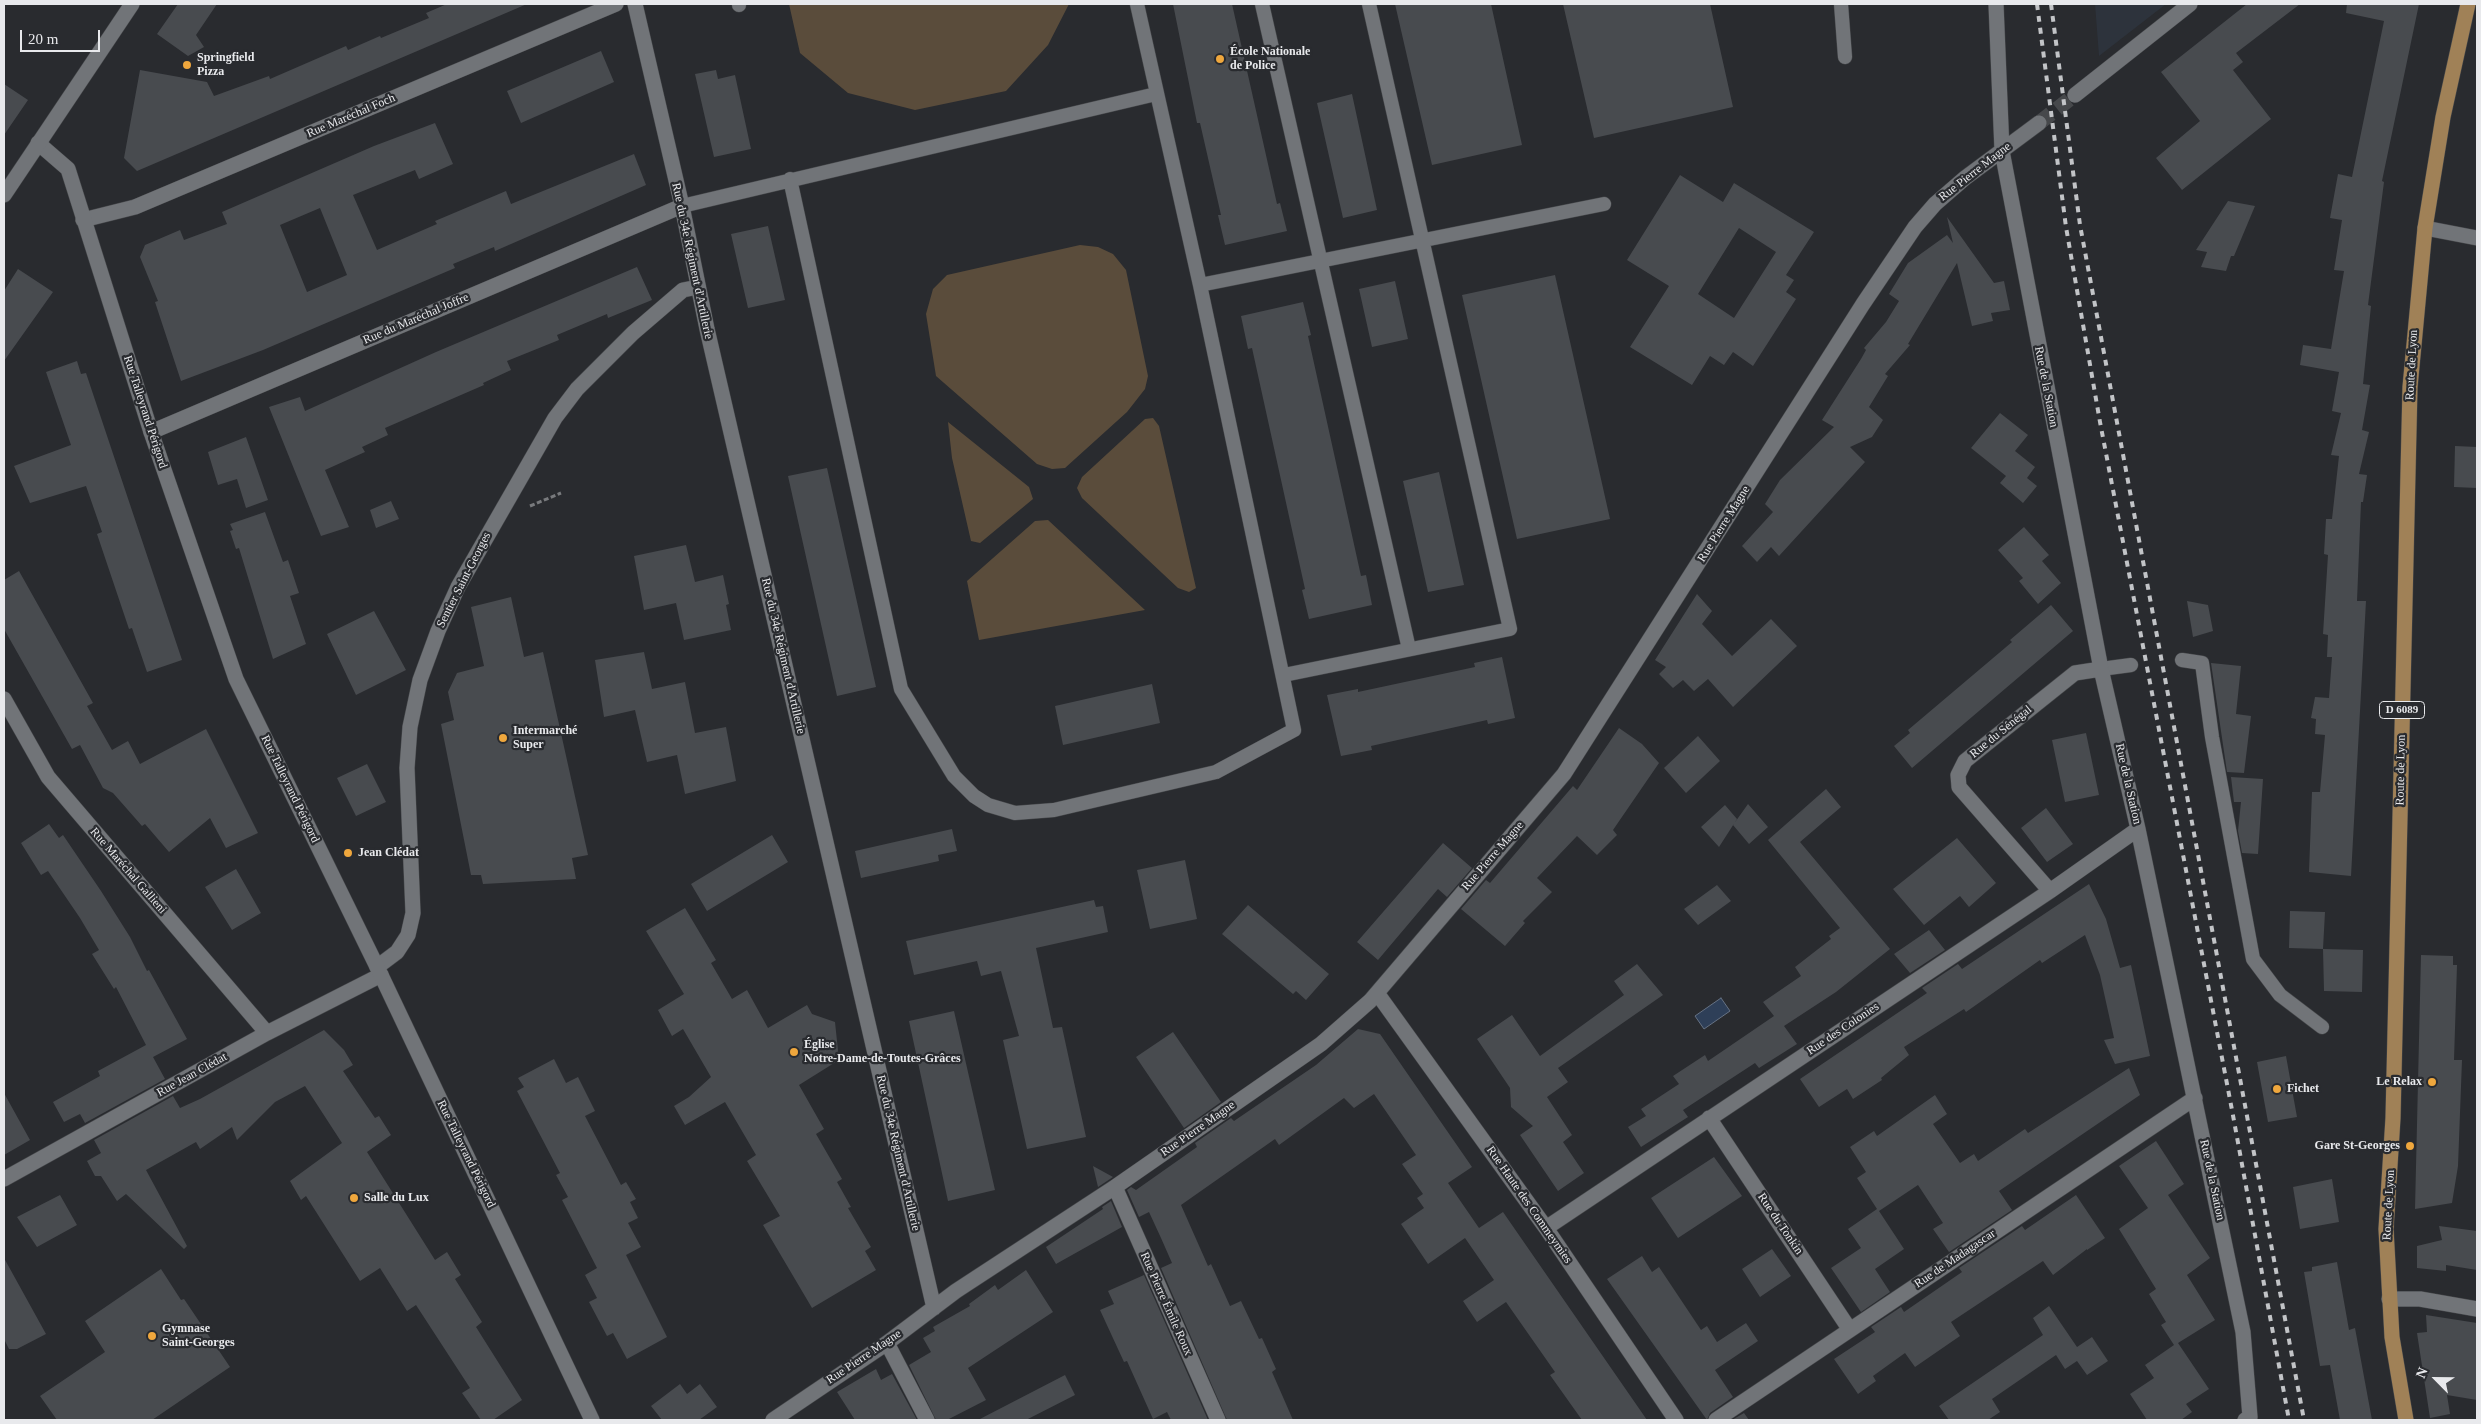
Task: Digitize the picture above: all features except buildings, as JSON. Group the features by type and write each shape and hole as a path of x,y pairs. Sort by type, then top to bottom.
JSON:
{"main road":[{"name":"Route de Lyon","path":"2406,1420 2392,1337 2386,1229 2392,1138 2410,387 2425,228 2443,117 2468,4"}],"street":[{"path":"4,195 132,4"},
{"name":"Rue Maréchal Foch","path":"84,220 135,208 616,4"},
{"name":"Rue du 34e Régiment d'Artillerie","path":"634,4 934,1308"},
{"name":"Rue de la Station","path":"1996,4 2002,151 2101,669 2138,829 2244,1332 2247,1418"},
{"path":"2076,96 2190,4"},
{"name":"Rue Pierre Magne","path":"774,1420 887,1343 934,1308 1321,1044 1377,993 1564,774 1863,304 1915,228 1936,204 2038,122"},
{"name":"Rue Talleyrand Périgord","path":"38,142 68,169 151,432 236,679 379,971 592,1420"},
{"name":"Rue du Maréchal Joffre","path":"151,432 682,206"},
{"path":"2425,228 2477,238"},
{"name":"Sentier Saint-Georges","path":"379,971 397,952 408,935 413,913 407,768 410,727 420,680 438,631 458,587 555,418 577,389 633,333 683,290 698,287"},
{"name":"Rue du Sénégal","path":"2050,891 1959,787 1958,775 1965,761 2074,673 2101,669"},
{"name":"Rue Maréchal Gallieni","path":"4,699 48,777 267,1033"},
{"name":"Rue des Colonies","path":"1546,1228 2050,891 2138,829"},
{"name":"Rue Jean Clédat","path":"4,1179 379,971"},
{"name":"Rue Haute des Commeymies","path":"1377,993 1546,1228 1676,1420"},
{"name":"Rue de Madagascar","path":"1716,1420 2195,1098"},
{"name":"Rue du Tonkin","path":"1710,1118 1850,1330"},
{"name":"Rue Pierre Émile Roux","path":"1114,1187 1218,1420"},
{"path":"2389,1299 2420,1299 2477,1309"},
{"path":"887,1343 927,1420"}],"lane":[{"path":"790,179 900,689 954,776 974,796 988,805 1015,813 1054,810 1216,772 1294,730 1284,675 1200,285 1137,4"},
{"path":"1262,4 1409,649"},
{"path":"1284,675 1510,629 1369,4"},
{"path":"1840,4 1845,57"},
{"path":"682,206 1156,94"},
{"path":"1200,285 1604,204"},
{"path":"2182,660 2202,663 2212,737 2253,959 2280,995 2322,1027"},
{"path":"2101,669 2131,665"}],"shaded area":[{"path":"789,4 1069,4 1048,45 1006,91 915,110 848,93 800,53"},
{"path":"2095,4 2166,4 2099,56"},
{"path":"1080,245 1098,247 1113,254 1126,270 1148,376 1145,389 1127,412 1065,468 1052,469 1037,464 936,376 926,314 933,289 947,275"},
{"path":"1153,418 1159,426 1196,588 1189,592 1178,588 1082,498 1077,488 1082,477 1145,419"},
{"path":"948,422 1029,487 1033,499 980,543 971,541 952,458"},
{"path":"1048,520 1145,610 979,640 967,581 1035,521"}],"water":[{"path":"1721,998 1730,1011 1704,1029 1695,1016"}],"tunnel":[{"path":"2039,123 2075,95"}],"railway":[{"path":"2037,4 2066,227 2100,422 2232,1110 2289,1420"},
{"path":"2051,4 2080,225 2304,1420"}],"place":[{"name":"École Nationale de Police","path":"1220,59"},
{"name":"Springfield Pizza","path":"187,65"},
{"name":"Intermarché Super","path":"503,738"},
{"name":"Jean Clédat","path":"348,853"},
{"name":"Église Notre-Dame-de-Toutes-Grâces","path":"794,1052"},
{"name":"Le Relax","path":"2432,1082"},
{"name":"Fichet","path":"2277,1089"},
{"name":"Gare St-Georges","path":"2410,1146"},
{"name":"Salle du Lux","path":"354,1198"},
{"name":"Gymnase Saint-Georges","path":"152,1336"}]}
